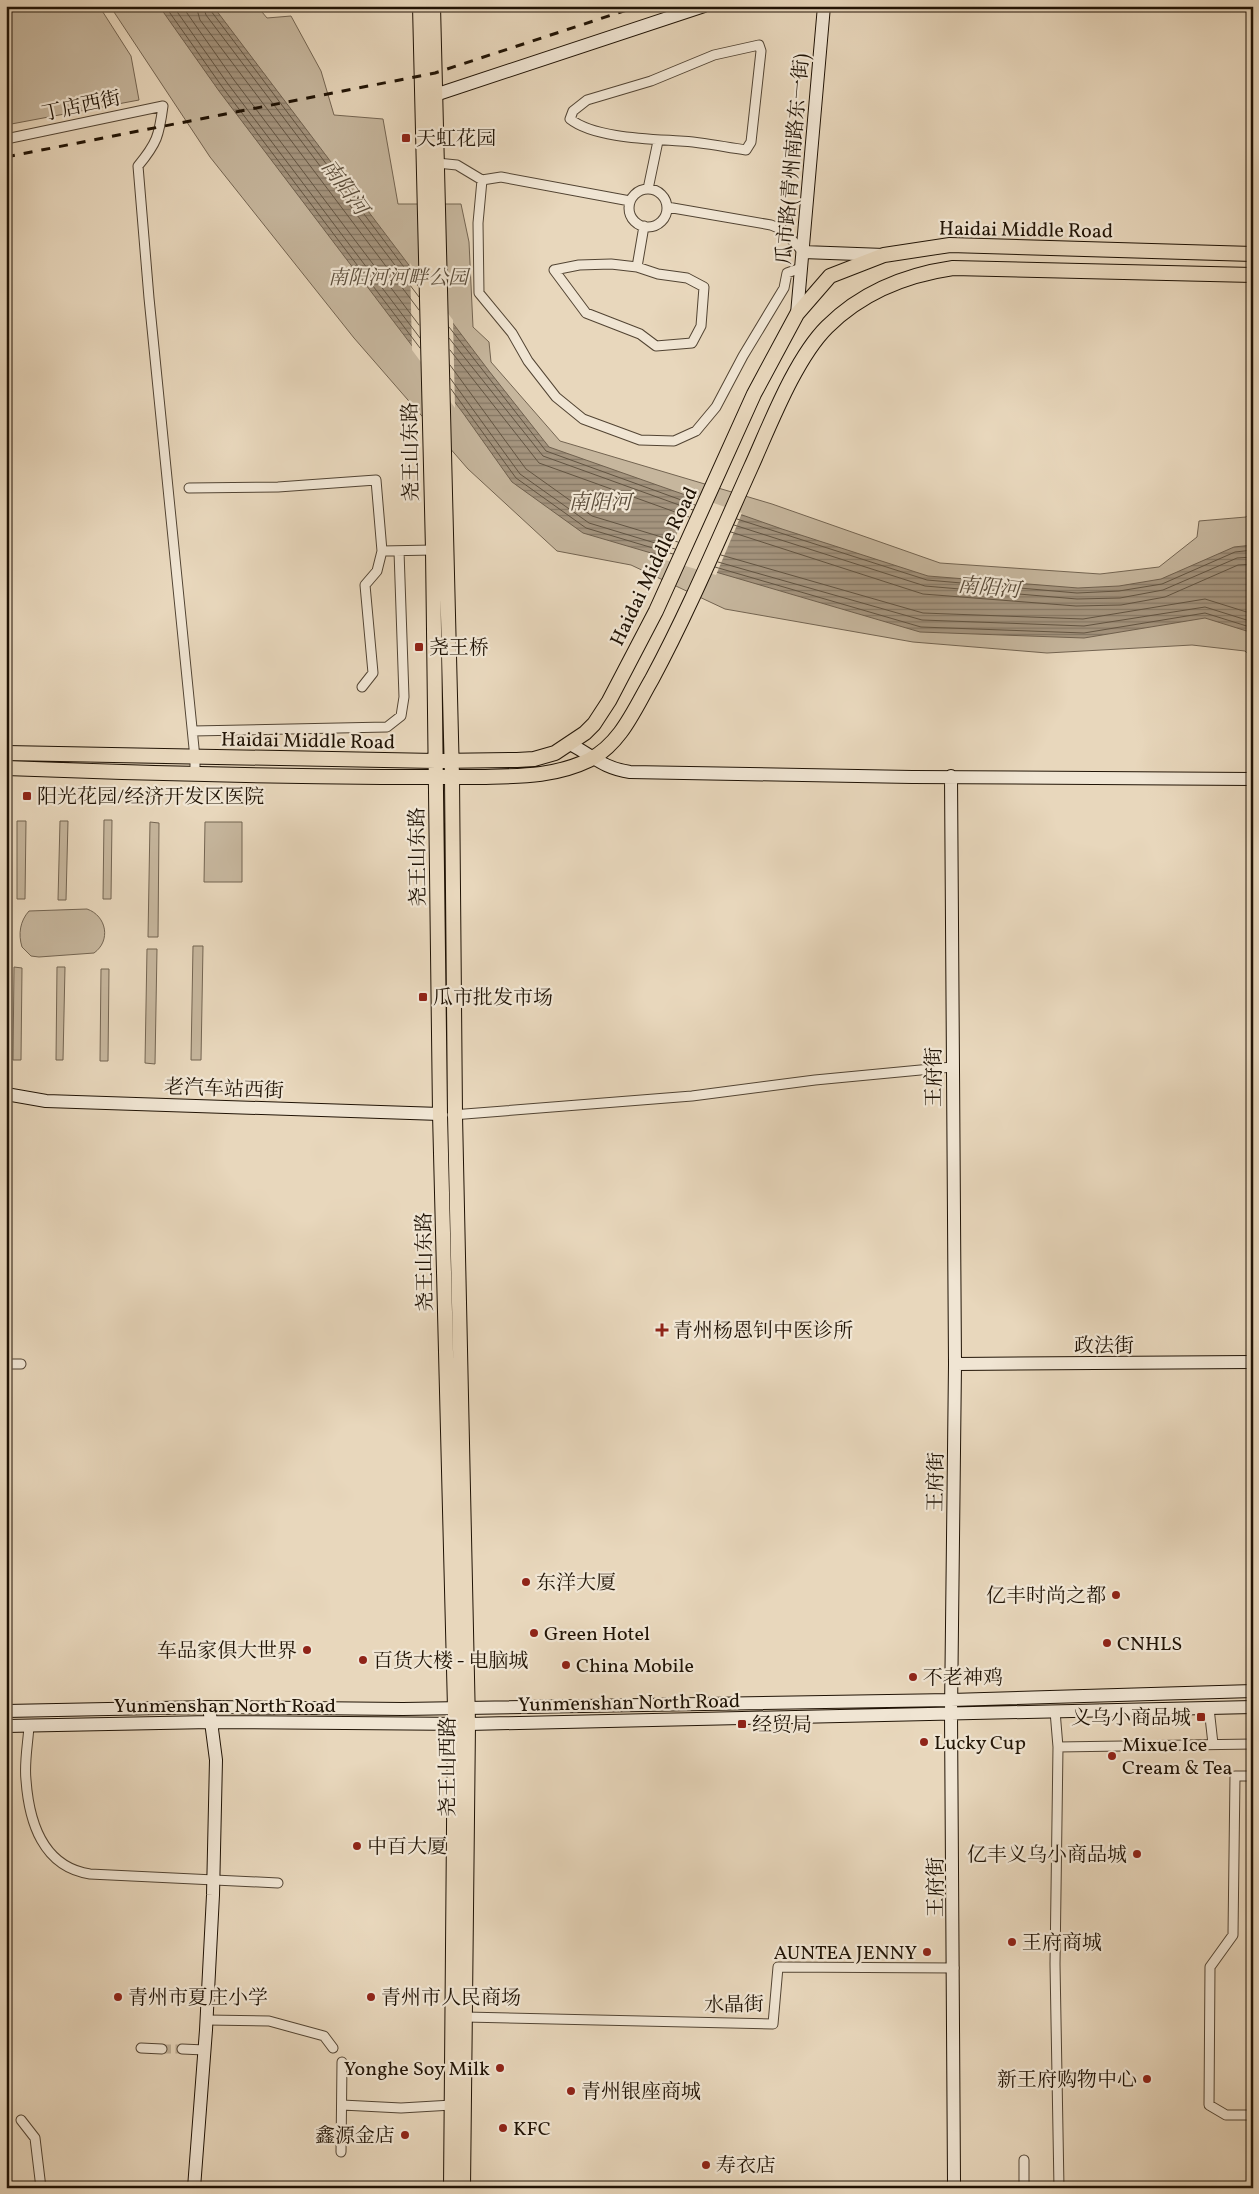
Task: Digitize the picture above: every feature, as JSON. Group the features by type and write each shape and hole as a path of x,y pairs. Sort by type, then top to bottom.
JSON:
{"main road":[{"name":"尧王山东路","path":"420,6 431,185 437,543 436,777 440,1114 462,1708"},
{"name":"尧王山东路","path":"431,185 437,163 433,6"},
{"name":"Haidai Middle Road","path":"6,753 196,758 452,761 534,759 555,753 570,744 594,724 608,701 656,611 754,394 797,314 830,276 884,255 950,245 1253,254"},
{"name":"Haidai Middle Road","path":"6,768 195,775 436,777 550,774 561,772 592,759 610,745 633,713 688,609 779,403 802,362 824,329 845,310 882,287 913,276 953,268 1253,275"},
{"name":"尧王山东路","path":"437,543 452,761 454,1115 462,1708"},
{"name":"尧王山西路","path":"462,1708 465,2017 463,2188"},
{"name":"尧王山西路","path":"450,2188 462,1724"}],"street":[{"path":"435,95 704,6"},
{"name":"瓜市路(青州南路东一街)","path":"797,314 824,6"},
{"path":"759,45 761,51 751,142 746,150 679,141 658,141 585,127 570,119 573,111 587,100 651,81 714,55 759,45"},
{"name":"丁店西街","path":"6,139 163,106 160,127 154,146 138,166 149,298 193,731"},
{"path":"648,189 658,141"},
{"path":"437,163 457,165 482,180 501,177 630,201"},
{"path":"482,180 478,223 480,293 512,333 528,361 556,397 583,419 640,440 674,441 696,431 716,407 743,356 784,288 787,273 801,268"},
{"path":"648,189 654,190 662,196 667,207 660,222 656,225 644,226 634,221 631,216 630,201 638,192 648,189"},
{"path":"667,207 771,225 783,230 803,252 884,255"},
{"path":"637,267 644,226"},
{"path":"597,264 637,267 658,274 686,278 704,287 702,326 692,343 656,346 640,334 586,313 554,270 597,264"},
{"path":"189,488 278,487 376,480 382,552 378,571 365,585 373,673 362,687"},
{"path":"382,552 399,551 437,543"},
{"path":"195,775 196,758 193,731 387,727 401,716 404,697 399,551"},
{"path":"570,744 592,759 610,767 630,772 1253,779"},
{"name":"王府街","path":"952,776 955,1364 951,1706 954,1968 953,2188"},
{"path":"440,1114 454,1115 481,1111 692,1096 815,1080 952,1067"},
{"name":"老汽车站西街","path":"6,1094 46,1101 440,1114"},
{"name":"政法街","path":"955,1364 1253,1362"},
{"path":"6,1364 21,1364"},
{"name":"Yunmenshan North Road","path":"6,1726 211,1722 462,1724 951,1706 1253,1691"},
{"name":"Yunmenshan North Road","path":"6,1711 210,1707 951,1706 1055,1711 1253,1707"},
{"path":"194,2188 207,2020 213,1881 216,1760 210,1707"},
{"path":"1209,1708 1213,1744"},
{"path":"1055,1711 1058,1746 1056,1964 1059,2188"},
{"path":"29,1726 26,1780 35,1832 55,1859 80,1873 278,1883"},
{"path":"1058,1746 1253,1744"},
{"path":"1253,1776 1235,1776 1233,1935 1210,1967 1209,2105 1226,2115 1253,2115"},
{"name":"水晶街","path":"465,2017 773,2024 778,1967 954,1968"},
{"path":"207,2020 269,2021 324,2036 333,2048"},
{"path":"141,2048 162,2049"},
{"path":"182,2049 205,2050"},
{"path":"341,2152 342,2062"},
{"path":"342,2105 401,2108 452,2105"},
{"path":"21,2120 35,2138 41,2188"},
{"path":"1024,2160 1024,2188"}],"green space":[{"path":"6,6 99,6 131,56 139,100 6,125"},
{"name":"南阳河河畔公园","path":"110,6 257,6 267,18 291,16 321,71 334,115 383,119 398,204 461,204 469,242 473,327 489,342 491,362 560,441 772,504 940,563 1100,574 1159,567 1197,537 1199,521 1246,517 1253,509 1253,659 1245,651 1192,645 1047,653 913,642 725,609 631,565 557,551 468,469 354,338 210,157"},
{"path":"104,820 112,820 111,899 103,899"},
{"path":"17,821 26,821 25,899 17,899"},
{"path":"60,821 68,821 66,900 58,900"},
{"path":"150,822 159,823 158,937 148,937"},
{"path":"205,822 242,822 242,882 204,882"},
{"path":"87,909 99,917 104,929 105,936 103,942 94,953 39,957 31,956 22,947 21,928 29,911"},
{"path":"193,946 203,946 201,1060 191,1060"},
{"path":"147,949 157,949 155,1064 145,1063"},
{"path":"14,967 22,968 21,1060 13,1060"},
{"path":"57,967 65,967 63,1060 56,1060"},
{"path":"101,969 109,969 108,1061 100,1061"}],"water":[{"name":"南阳河","path":"159,6 213,6 489,371 549,447 782,529 928,576 1078,588 1119,586 1161,579 1234,547 1253,545 1253,633 1205,618 1084,638 920,632 583,533 512,482 463,413 219,91"}],"pier":[{"path":"410,263 453,320 455,408 412,350"},
{"path":"694,496 742,513 716,575 665,560"}],"tunnel":[{"path":"162,2049 182,2049"}],"railway":[{"path":"6,157 435,73 639,6"}],"place":[{"name":"天虹花园","path":"406,138"},
{"name":"尧王桥","path":"419,647"},
{"name":"阳光花园/经济开发区医院","path":"27,796"},
{"name":"瓜市批发市场","path":"423,997"},
{"name":"青州杨恩钊中医诊所","path":"662,1330"},
{"name":"东洋大厦","path":"526,1582"},
{"name":"亿丰时尚之都","path":"1116,1595"},
{"name":"Green Hotel","path":"534,1633"},
{"name":"CNHLS","path":"1107,1643"},
{"name":"车品家俱大世界","path":"307,1650"},
{"name":"百货大楼 - 电脑城","path":"363,1660"},
{"name":"China Mobile","path":"566,1665"},
{"name":"不老神鸡","path":"913,1677"},
{"name":"义乌小商品城","path":"1201,1717"},
{"name":"经贸局","path":"742,1724"},
{"name":"Lucky Cup","path":"924,1742"},
{"name":"Mixue Ice Cream & Tea","path":"1112,1756"},
{"name":"中百大厦","path":"357,1846"},
{"name":"亿丰义乌小商品城","path":"1137,1854"},
{"name":"王府商城","path":"1012,1942"},
{"name":"AUNTEA JENNY","path":"927,1952"},
{"name":"青州市夏庄小学","path":"118,1997"},
{"name":"青州市人民商场","path":"371,1997"},
{"name":"Yonghe Soy Milk","path":"500,2068"},
{"name":"新王府购物中心","path":"1147,2079"},
{"name":"青州银座商城","path":"571,2091"},
{"name":"KFC","path":"503,2128"},
{"name":"鑫源金店","path":"405,2135"},
{"name":"寿衣店","path":"706,2165"}]}
